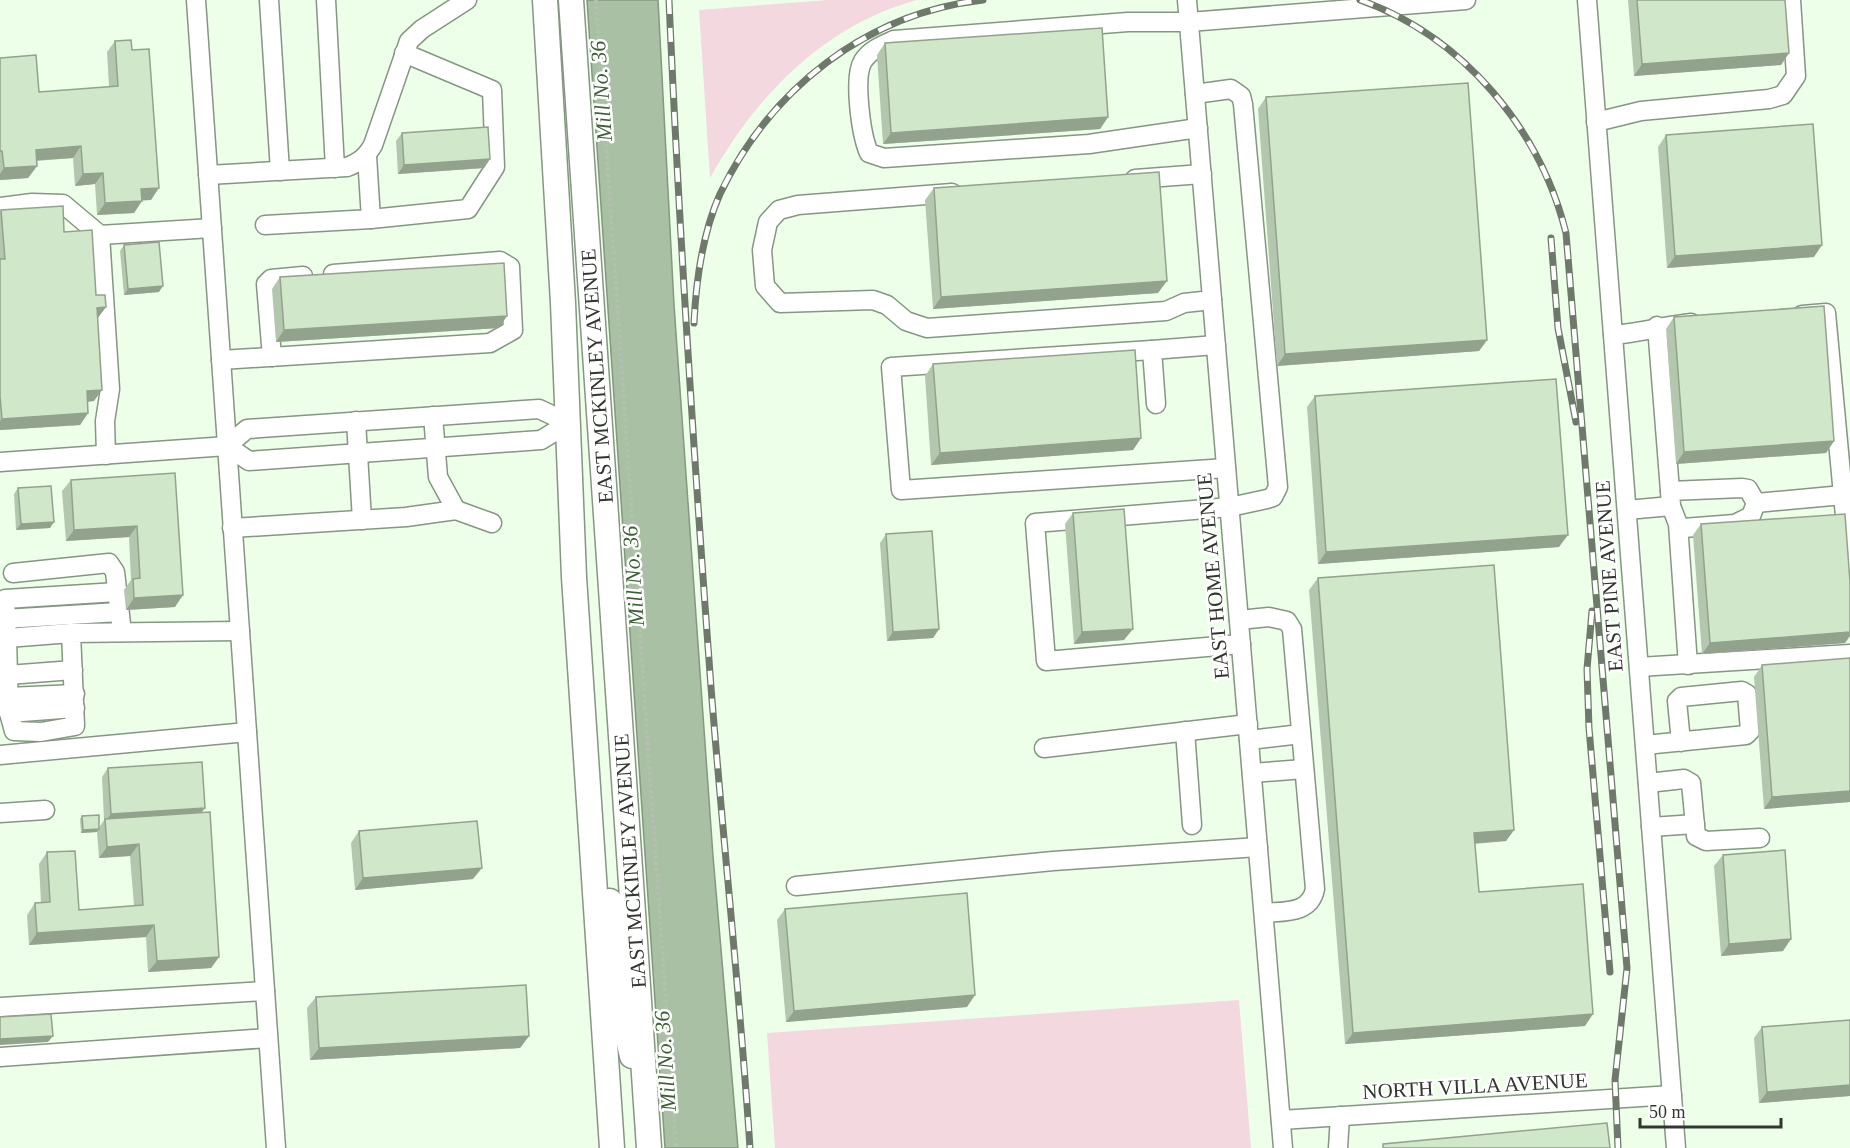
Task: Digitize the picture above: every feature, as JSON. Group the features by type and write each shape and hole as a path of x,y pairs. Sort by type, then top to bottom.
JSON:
{"main road":[{"name":"EAST MCKINLEY AVENUE","path":"545,0 569,423 574,577 612,1148"},
{"name":"EAST MCKINLEY AVENUE","path":"571,0 649,1148"},
{"path":"569,423 600,421"},
{"path":"574,577 597,694 605,831 612,847 629,853"},
{"path":"595,885 605,890 612,907 622,1014 647,1110"}],"street":[{"path":"195,0 276,1148"},
{"path":"269,0 280,171"},
{"path":"326,0 335,168"},
{"path":"371,219 367,156 404,52 409,41 422,29 467,0"},
{"name":"EAST HOME AVENUE","path":"1187,0 1283,1148"},
{"path":"1198,128 1089,144 884,158 869,153 863,140 858,71 864,58 894,40 1128,22 1189,22 1466,0"},
{"name":"EAST PINE AVENUE","path":"1587,0 1676,1148"},
{"path":"1596,122 1652,110 1769,99 1783,95 1796,76 1791,0"},
{"path":"265,225 371,219 468,209 495,167 492,90 404,52"},
{"path":"1195,94 1231,89 1241,96 1278,482 1277,491 1272,497 1230,507 1035,523 1046,661 1241,644"},
{"path":"208,175 347,167 367,156"},
{"path":"1118,180 1202,174"},
{"path":"964,192 798,206 779,210 768,222 762,250 765,286 780,303 873,300 887,305 906,321 927,328 1166,310 1184,303 1212,300"},
{"path":"0,207 32,203 63,204 100,235 212,228"},
{"path":"100,235 110,389 105,421 106,455"},
{"path":"221,360 272,357 490,343 513,330 510,267 500,261 272,279 266,284 272,357"},
{"path":"1781,316 1826,313 1850,567"},
{"path":"1613,335 1637,333 1658,326 1714,322"},
{"path":"1658,326 1670,498 1678,524 1688,665"},
{"path":"1216,345 891,367 901,490 1226,468"},
{"path":"1152,350 1156,404"},
{"path":"0,462 227,446 247,429 356,421 539,409 569,423"},
{"path":"433,416 438,477 456,510"},
{"path":"356,421 362,520"},
{"path":"227,446 249,461 541,440 569,423"},
{"path":"1627,510 1670,498 1742,488 1748,489 1756,503"},
{"path":"1756,503 1843,495"},
{"path":"1678,524 1683,528 1735,524 1751,516 1756,503"},
{"path":"232,528 362,520 456,510 492,522"},
{"path":"13,573 109,563 115,572 122,632"},
{"path":"71,633 75,701 9,705 5,599 117,592"},
{"path":"4,619 119,612"},
{"path":"1239,620 1269,617 1287,621 1292,629 1315,889 1308,905 1298,910 1264,913"},
{"path":"7,638 71,633 240,631"},
{"path":"1639,667 1850,654"},
{"path":"8,675 73,670"},
{"path":"1044,748 1185,731 1301,734"},
{"path":"1185,731 1192,825"},
{"path":"0,755 247,732"},
{"path":"1645,745 1681,742"},
{"path":"1252,773 1304,769"},
{"path":"1648,783 1683,779 1691,783 1696,836 1706,842 1760,838"},
{"path":"0,813 45,810"},
{"path":"1651,827 1695,824"},
{"path":"796,886 1053,861 1258,847"},
{"path":"0,1007 265,991"},
{"path":"0,1057 268,1038"},
{"name":"NORTH VILLA AVENUE","path":"1281,1120 1672,1095"},
{"path":"1338,1148 1340,1116"}],"path":[{"path":"596,0 675,1148"}],"shaded area":[{"path":"828,0 917,0 883,12 852,27 822,46 796,68 748,120 710,178 699,10"},
{"path":"1239,1000 1251,1148 775,1148 767,1033"}],"water":[{"name":"Mill No. 36","path":"587,0 658,0 674,305 713,856 738,1148 665,1148"}],"building":[{"path":"1637,0 1785,0 1789,53 1642,64"},
{"path":"1102,28 1108,117 891,133 885,43"},
{"path":"131,40 132,50 149,49 159,188 141,189 142,201 105,203 103,173 83,174 81,146 36,150 37,166 4,168 2,151 0,151 0,58 36,55 39,92 118,86 115,41"},
{"path":"1468,83 1487,340 1285,354 1266,97"},
{"path":"1813,124 1822,245 1675,256 1666,135"},
{"path":"488,127 490,159 404,165 402,133"},
{"path":"1159,172 1167,281 941,297 934,188"},
{"path":"63,206 64,232 92,230 96,295 105,295 106,307 97,308 102,390 87,391 88,413 2,419 0,259 5,259 1,210"},
{"path":"159,242 163,286 128,289 124,245"},
{"path":"504,263 507,316 284,330 280,277"},
{"path":"1824,306 1834,441 1684,452 1674,317"},
{"path":"1135,350 1141,438 940,453 933,364"},
{"path":"1556,379 1568,535 1326,552 1315,396"},
{"path":"175,473 183,595 134,598 133,579 140,578 137,526 74,530 71,480"},
{"path":"51,486 54,522 21,524 18,488"},
{"path":"1124,509 1133,629 1082,632 1073,513"},
{"path":"1845,514 1850,582 1850,632 1710,643 1701,524"},
{"path":"932,531 939,629 893,632 886,534"},
{"path":"1494,565 1514,830 1474,833 1479,892 1583,884 1593,1014 1353,1033 1318,578"},
{"path":"1850,658 1850,791 1772,797 1762,665"},
{"path":"202,762 205,808 111,814 108,768"},
{"path":"210,812 219,957 157,961 154,925 37,933 35,903 50,902 47,852 75,851 79,910 143,905 139,844 107,847 105,819"},
{"path":"99,815 99,829 83,830 82,816"},
{"path":"477,821 482,868 363,878 359,831"},
{"path":"1785,850 1791,939 1729,944 1723,855"},
{"path":"967,893 975,995 794,1011 785,909"},
{"path":"526,985 529,1036 319,1048 316,997"},
{"path":"51,1014 53,1036 0,1039 0,1017"},
{"path":"1850,1020 1850,1085 1767,1092 1762,1027"},
{"path":"1607,1123 1610,1148 1383,1148 1383,1144"}],"railway":[{"path":"669,0 682,258 705,601 750,1148"},
{"path":"694,323 701,257 714,209 741,156 766,121 795,90 827,63 862,39 900,21 940,8 983,0"},
{"path":"1360,0 1397,16 1432,37 1463,62 1492,91 1516,123 1537,157 1554,194 1566,233 1627,968 1615,1080 1618,1148"},
{"path":"1551,238 1558,328 1576,422"},
{"path":"1592,611 1587,669 1589,728 1610,972"}]}
